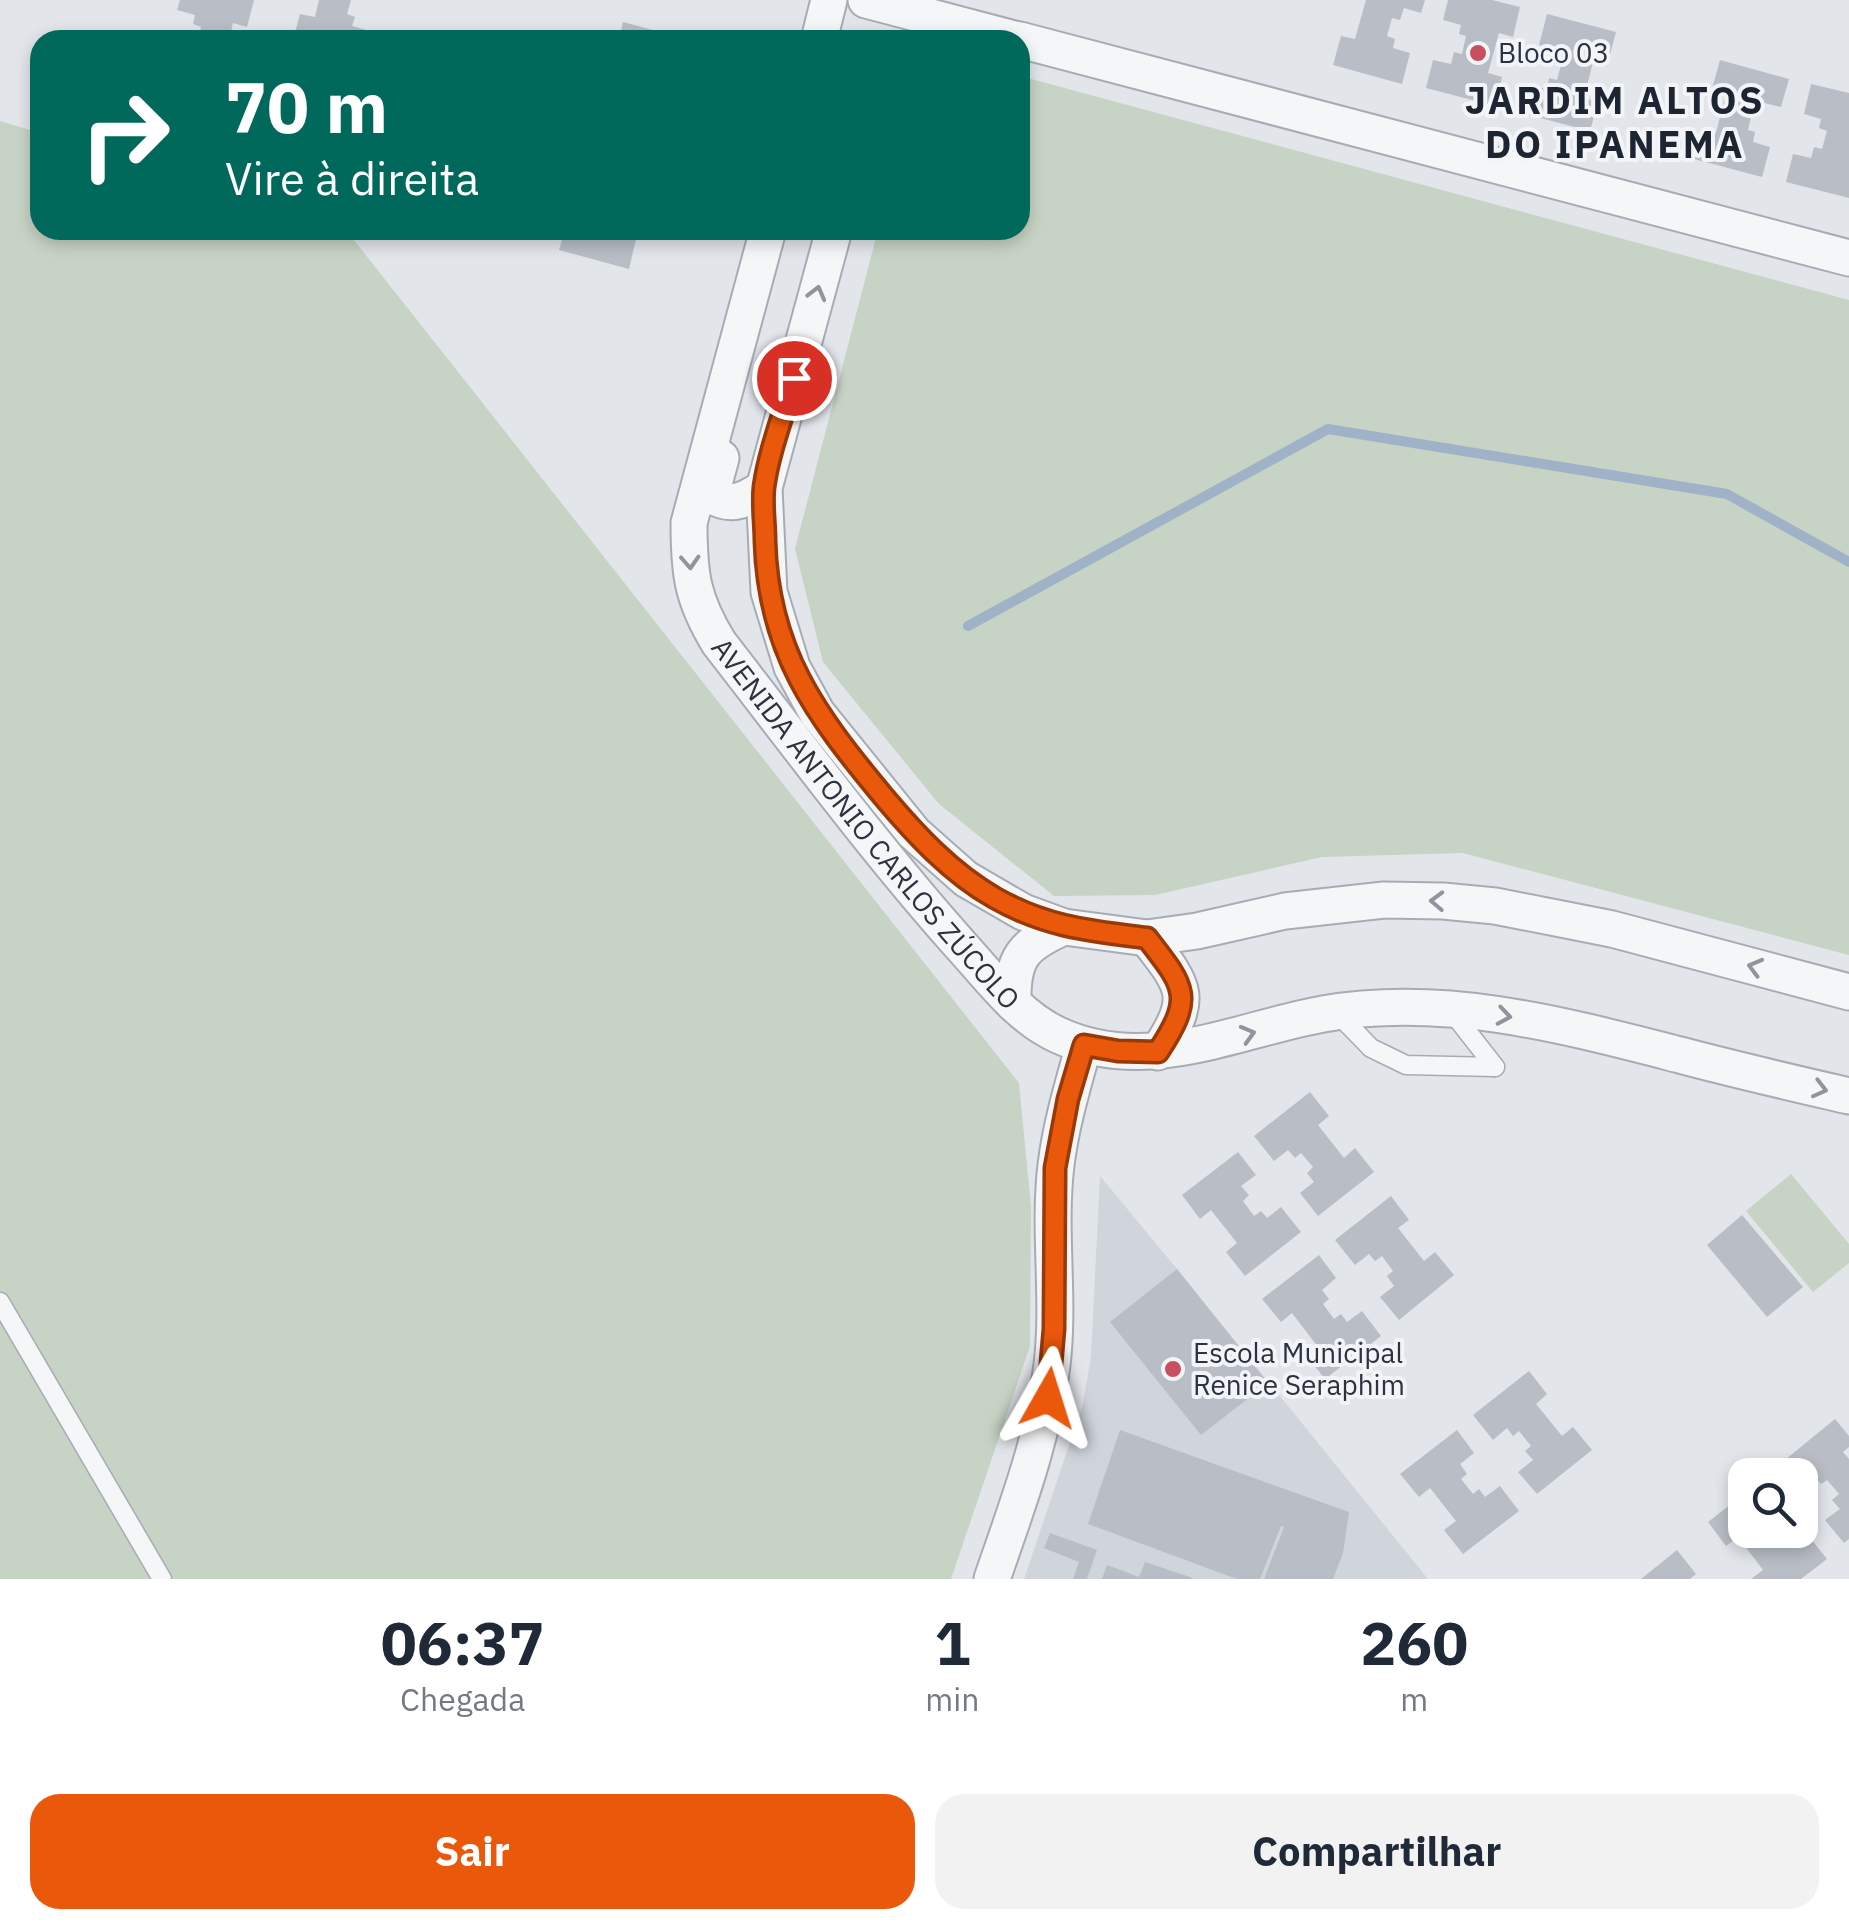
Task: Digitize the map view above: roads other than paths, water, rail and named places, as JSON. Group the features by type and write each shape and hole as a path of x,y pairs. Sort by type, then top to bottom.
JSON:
{"street":[{"path":"821,30 829,0"},
{"path":"886,12 972,30"},
{"path":"1030,43 1849,258"},
{"name":"AVENIDA ANTONIO CARLOS ZÚCOLO","path":"767,240 688,524 692,592 719,642 877,846 1013,1002"},
{"name":"AVENIDA ANTONIO CARLOS ZÚCOLO","path":"764,488 732,503 711,495 776,253 773,240"},
{"name":"AVENIDA ANTONIO CARLOS ZÚCOLO","path":"831,240 764,488 768,592 792,667 817,713 914,833 966,879 1023,912 1064,928"},
{"path":"1064,928 1147,938 1285,911 1384,900 1443,901 1544,914 1612,929 1849,992"},
{"name":"AVENIDA ANTONIO CARLOS ZÚCOLO","path":"1013,1002 1016,963 1024,950 1064,928"},
{"path":"1147,938 1168,964 1182,999 1181,1012 1158,1052"},
{"path":"1013,1002 1056,1034 1084,1045 1158,1052 1337,1013 1409,1006 1448,1007 1564,1025 1849,1096"},
{"path":"992,1579 1048,1398 1054,1339 1055,1168 1068,1099 1084,1045"}],"lane":[{"path":"1337,1013 1371,1048 1406,1065 1495,1067 1448,1007"},
{"path":"0,1302 162,1579"}],"waterway":[{"path":"968,626 1328,429 1727,494 1849,562"}],"place":[{"name":"Bloco 03","path":"1478,53"},
{"name":"Escola Municipal Renice Seraphim","path":"1173,1369"}],"district":[{"name":"JARDIM ALTOS DO IPANEMA","path":"1615,123"}]}
